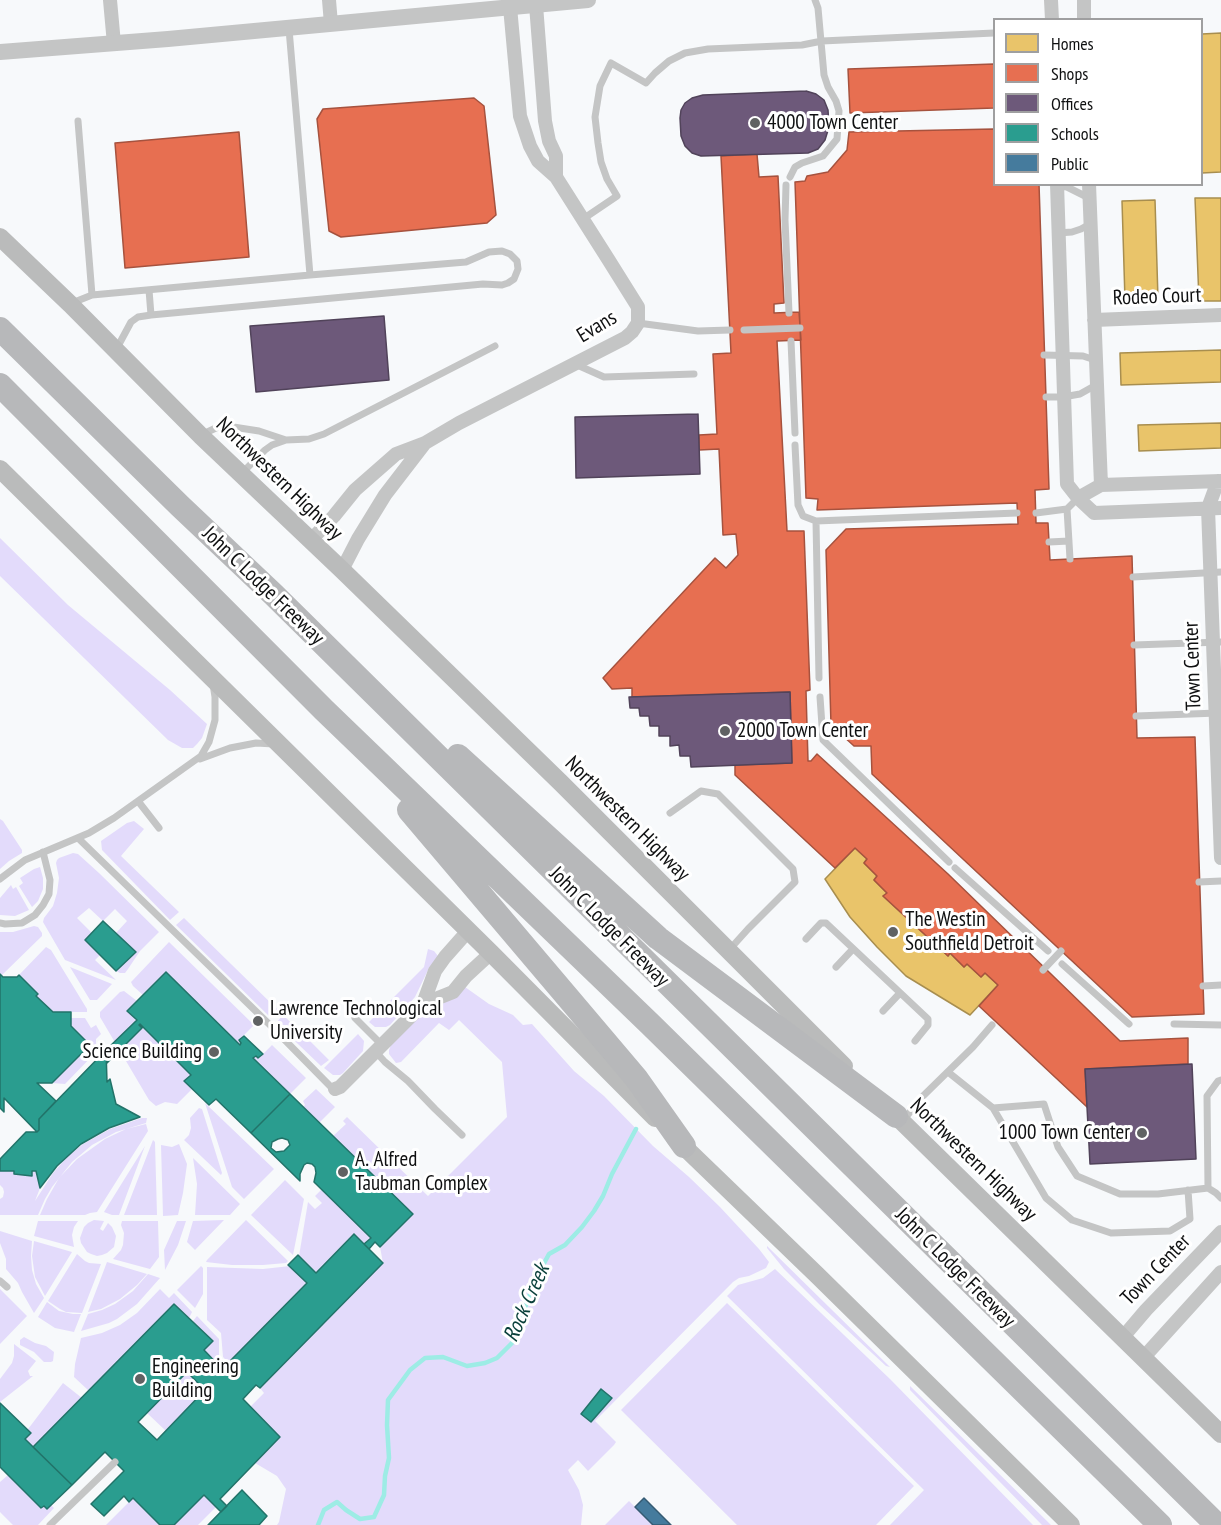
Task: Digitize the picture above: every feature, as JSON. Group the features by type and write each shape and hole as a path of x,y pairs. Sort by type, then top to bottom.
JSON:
{"highway":[{"name":"John C Lodge Freeway","path":"0,329 273,594 1217,1525"},
{"name":"John C Lodge Freeway","path":"0,385 324,710 651,1024 1160,1525"},
{"path":"324,710 636,1078 684,1146"},
{"path":"396,716 445,744 657,938 899,1119"}],"main road":[{"name":"Northwestern Highway","path":"0,237 201,436 551,774 728,951 1221,1434"},
{"path":"0,470 491,953 630,1094 1071,1525"}],"street":[{"path":"110,0 114,44"},
{"path":"329,0 331,24"},
{"path":"0,52 114,44 588,0"},
{"path":"1051,0 1052,18"},
{"path":"1084,0 1084,18"},
{"name":"Evans","path":"536,5 545,121 549,141 556,156 556,177"},
{"name":"Evans","path":"311,540 355,490 396,454 425,443 459,423 625,338 638,323 638,307 556,177 538,162 524,132 520,117 510,7"},
{"path":"1057,186 1067,484 1077,498 1094,513 1214,508"},
{"path":"1089,191 1101,485"},
{"name":"Rodeo Court","path":"1094,320 1221,315"},
{"name":"Evans","path":"342,570 385,495 425,443"},
{"path":"1077,498 1101,485 1220,483"},
{"name":"Town Center","path":"1220,483 1214,508 1221,858"},
{"path":"423,1004 435,971 468,932"},
{"path":"335,1089 340,1087 423,1004 453,993 466,976 491,953"},
{"name":"Town Center","path":"1123,1337 1221,1232"},
{"path":"1144,1357 1221,1272"}],"lane":[{"path":"790,177 795,167 823,156 837,139 839,111 824,75 822,41 815,0"},
{"path":"289,28 310,274"},
{"path":"583,219 617,196 607,180 601,162 595,117 600,86 610,63 646,83 669,61 685,53 708,49 993,33"},
{"path":"78,121 92,294"},
{"path":"786,185 785,220 789,313"},
{"path":"1062,186 1089,191"},
{"path":"1058,233 1081,229 1090,224"},
{"path":"70,304 92,294 466,262 489,252 502,251 510,254 517,261 518,269 514,279 502,285 483,284 138,317 131,322 116,351"},
{"path":"149,290 151,315"},
{"path":"638,323 698,331 730,330"},
{"path":"744,330 800,328"},
{"path":"791,341 795,433"},
{"path":"241,474 264,450 272,445 286,440 309,439 324,434 495,346"},
{"path":"1044,355 1083,356 1095,360"},
{"path":"574,364 604,377 694,374"},
{"path":"1046,397 1080,394 1096,385"},
{"path":"201,436 218,427 227,426 259,431 286,440"},
{"path":"795,445 798,505 803,516 816,521 1017,513"},
{"path":"1070,559 1067,510 1077,498"},
{"path":"1036,513 1067,510"},
{"path":"816,521 819,678"},
{"path":"1049,542 1069,541"},
{"path":"1133,577 1216,573"},
{"path":"1134,645 1217,642"},
{"path":"198,758 209,742 215,720 212,680"},
{"path":"820,697 823,740 952,865 1048,951"},
{"path":"1136,716 1218,713"},
{"path":"0,879 25,860 89,833 114,818 198,758 256,743 279,744"},
{"path":"670,813 700,791 718,794 794,869 795,882 728,951"},
{"path":"138,801 159,828"},
{"path":"78,838 335,1089"},
{"path":"0,922 22,923 35,915 43,905 49,894 50,880 43,852"},
{"path":"1199,882 1221,881"},
{"path":"806,939 821,923 826,923 928,1019 928,1025 915,1041"},
{"path":"836,968 853,949"},
{"path":"1043,970 1061,951"},
{"path":"1062,964 1129,1024"},
{"path":"1203,986 1221,985"},
{"path":"884,1011 900,993"},
{"path":"355,1018 379,1048 385,1062 408,1080 462,1135"},
{"path":"1174,1024 1221,1025"},
{"path":"899,1119 992,1025"},
{"path":"948,1072 993,1108 1046,1198 1072,1220 1111,1233 1170,1231 1190,1219 1188,1190"},
{"path":"1208,1188 1208,1096 1218,1080 1221,1080"},
{"path":"993,1108 1044,1104 1058,1147 1077,1176 1120,1194 1158,1194 1208,1188 1221,1198"},
{"path":"0,1281 7,1287"},
{"path":"51,1525 115,1462"}],"shaded area":[{"path":"0,538 68,605 207,724 202,738 193,748 182,748 168,740 0,576"},
{"path":"0,819 22,853 0,869"},
{"path":"134,821 144,829 121,856 179,912 170,920 102,850 101,841 127,823"},
{"path":"73,853 78,854 99,873 159,932 140,951 125,973 120,973 116,971 135,952 116,933 127,921 115,909 103,921 89,908 77,918 92,933 85,940 100,955 95,960 116,980 65,960 43,922 53,906 57,893 59,878 57,860"},
{"path":"40,867 43,889 38,901 32,907 19,886 23,883 20,878"},
{"path":"11,885 13,889 16,887 29,910 15,916 0,915 0,898"},
{"path":"184,918 278,1010 271,1018 176,925"},
{"path":"38,927 42,936 2,975 0,974 0,932 13,932"},
{"path":"169,942 254,1025 239,1040 240,1045 166,972 143,995 133,986 131,982"},
{"path":"46,947 51,950 87,1012 53,1012 19,975"},
{"path":"428,949 434,951 438,956 429,968 415,997 390,1025 375,1027 369,1022 424,967"},
{"path":"70,967 112,984 97,1000 90,1000"},
{"path":"465,987 489,1004 513,1015 523,1025 532,1024 574,1071 604,1096 653,1146 720,1207 769,1262 766,1268 733,1282 595,1421 616,1442 588,1471 578,1460 568,1470 579,1490 583,1505 581,1525 277,1525 286,1489 277,1476 255,1463 280,1437 250,1407 264,1393 260,1388 383,1263 380,1247 333,1136 346,1124 343,1121 347,1117 428,1196 507,1117 502,1062 459,1020 449,1030 439,1023 401,1062 396,1063 389,1054 391,1045 416,1020"},
{"path":"124,991 137,1001 127,1011 191,1075 184,1081 192,1089 177,1104 165,1102 156,1106 149,1100 100,1017 100,1012 120,992"},
{"path":"283,1015 329,1060 321,1066 276,1023"},
{"path":"71,1018 85,1018 91,1028 96,1025 101,1034 96,1039 98,1050 65,1084 52,1083 90,1045 71,1026"},
{"path":"358,1034 364,1041 363,1051 343,1073 333,1075 324,1068"},
{"path":"272,1045 306,1078 290,1094 253,1058 256,1056 259,1058"},
{"path":"316,1089 335,1107 319,1123 303,1107 305,1105 303,1101"},
{"path":"205,1103 274,1169 244,1199 232,1187"},
{"path":"199,1108 202,1109 221,1175 184,1140 191,1128 190,1118"},
{"path":"147,1118 146,1123 116,1132 92,1145 72,1162 52,1187 38,1215 0,1215 0,1199 4,1192 0,1185 0,1171 36,1171 40,1188 35,1201 53,1173 83,1144 110,1129"},
{"path":"146,1124 148,1131 97,1212 85,1215 40,1215 59,1178 77,1159 105,1139 126,1129"},
{"path":"153,1140 155,1142 157,1215 124,1215"},
{"path":"179,1144 187,1164 183,1193 178,1215 163,1216 161,1145 172,1147"},
{"path":"145,1146 119,1215 104,1212"},
{"path":"193,1158 240,1204 230,1215 195,1215 197,1184"},
{"path":"285,1180 304,1199 293,1255 251,1215"},
{"path":"322,1189 371,1238 316,1273 299,1256 308,1202 315,1209 322,1203 315,1196"},
{"path":"94,1220 104,1221 100,1229 103,1231 108,1223 116,1236 114,1247 107,1253 97,1256 87,1252 80,1238 84,1227"},
{"path":"224,1220 195,1250 187,1242 193,1221"},
{"path":"246,1220 288,1261 286,1263 232,1265 206,1262"},
{"path":"38,1221 78,1221 72,1235 74,1247 34,1236"},
{"path":"122,1221 158,1221 159,1257 150,1269 113,1259 123,1245"},
{"path":"177,1221 186,1221 178,1245 165,1270 164,1250"},
{"path":"0,1231 32,1241 32,1270 36,1284 44,1298 34,1313 18,1283 6,1269 6,1259 0,1243"},
{"path":"34,1241 72,1252 45,1296 35,1277 32,1256"},
{"path":"767,1246 890,1367 886,1366 820,1305 784,1269"},
{"path":"77,1254 89,1263 101,1264 82,1313 66,1312 48,1301"},
{"path":"107,1262 147,1274 120,1299 101,1309 88,1312"},
{"path":"201,1266 203,1268 203,1294 195,1308 177,1290"},
{"path":"290,1266 307,1283 228,1362 223,1357 221,1333 207,1320 207,1267 263,1269"},
{"path":"775,1269 890,1379 1033,1525 890,1525 924,1490 727,1296 738,1285 763,1278"},
{"path":"148,1274 160,1278 137,1304 109,1323 81,1331 88,1314 115,1304 133,1291"},
{"path":"0,1289 27,1316 0,1344"},
{"path":"160,1289 169,1298 174,1293 192,1312 189,1318 174,1304 89,1391 74,1377 81,1338 102,1333 120,1325 137,1313"},
{"path":"47,1302 59,1311 81,1314 74,1332 55,1328 38,1317"},
{"path":"727,1303 914,1486 876,1525 737,1525 621,1410"},
{"path":"197,1316 219,1339 219,1360 228,1369 225,1372 204,1350 213,1341 193,1321"},
{"path":"24,1337 54,1352 53,1361 44,1362 34,1352 20,1345 20,1340"},
{"path":"14,1344 36,1361 28,1371 30,1376 33,1376 0,1402 0,1379 12,1363"},
{"path":"187,1372 205,1390 166,1431 147,1413"},
{"path":"63,1383 82,1398 33,1447 22,1437"},
{"path":"910,1386 1051,1525 1042,1525 910,1390"},
{"path":"8,1475 47,1509 51,1505 54,1508 38,1525 13,1525 0,1512 0,1482"},
{"path":"204,1495 216,1507 198,1525 174,1525"},
{"path":"133,1498 160,1525 106,1525"},
{"path":"629,1501 653,1525 605,1525"}],"building: Homes":[{"path":"1221,33 1221,172 1203,173 1203,34"},
{"path":"1195,198 1221,198 1221,301 1199,301"},
{"path":"1155,200 1158,299 1125,300 1122,201"},
{"path":"1221,350 1221,382 1121,385 1120,353"},
{"path":"1221,423 1221,448 1139,451 1138,425"},
{"name":"The Westin Southfield Detroit","path":"855,848 867,859 864,863 877,876 874,880 887,893 883,896 948,956 950,953 964,967 967,964 981,977 985,973 998,985 970,1015 906,976 850,917 825,879"}],"building: Shops":[{"path":"993,64 993,108 850,113 848,69"},
{"path":"474,98 484,106 496,215 487,223 341,237 329,231 317,119 323,109"},
{"path":"993,129 993,186 1039,186 1049,489 1035,490 1036,523 1048,523 1050,560 1132,556 1137,738 1195,737 1204,1014 1132,1017 872,774 871,746 854,746 831,725 826,550 846,529 1018,524 1017,503 817,510 818,499 806,498 795,182 805,181 807,176 828,172 847,150 849,132"},
{"path":"239,132 249,257 125,268 115,143"},
{"path":"757,154 759,177 778,176 784,303 774,304 774,313 799,312 801,340 777,341 787,531 804,531 810,690 806,691 808,761 811,761 817,754 948,874 1120,1041 1188,1038 1188,1064 1085,1069 1087,1107 979,1006 998,985 985,973 981,977 967,964 964,967 950,953 948,956 883,896 887,893 874,880 877,876 864,863 867,859 855,848 835,868 735,775 735,765 792,763 790,692 632,697 632,688 612,689 603,678 715,558 726,568 738,555 736,534 723,535 719,449 699,450 699,435 717,434 713,354 731,353 721,156"}],"building: Offices":[{"name":"4000 Town Center","path":"806,91 824,100 828,110 829,127 825,140 818,149 808,153 701,156 692,153 685,146 681,136 681,110 692,98 703,95"},
{"path":"384,316 389,380 256,392 250,326"},
{"path":"698,414 700,474 576,478 575,417"},
{"name":"2000 Town Center","path":"790,692 792,763 691,767 690,756 680,756 679,745 670,746 670,736 659,736 659,726 650,726 649,716 640,716 639,708 630,708 629,697"},
{"name":"1000 Town Center","path":"1192,1064 1196,1159 1090,1164 1085,1069"}],"building: Schools":[{"path":"103,921 136,952 116,971 85,940"},
{"name":"Science Building","path":"166,972 240,1045 239,1040 244,1036 263,1054 258,1058 256,1056 253,1058 290,1094 251,1133 216,1099 209,1105 184,1081 191,1075 140,1024 142,1028 107,1063 106,1050 137,1020 127,1011"},
{"path":"0,974 3,977 19,975 53,1012 71,1012 71,1026 90,1045 52,1083 37,1083 56,1101 39,1119 37,1132 4,1098 4,1112 0,1108"},
{"path":"106,1050 107,1082 110,1079 116,1104 140,1117 109,1128 81,1144 57,1166 40,1188 36,1171 32,1171 32,1176 14,1174 14,1171 0,1171 0,1159 26,1132 39,1130 39,1119"},
{"name":"A. Alfred Taubman Complex","path":"290,1094 413,1214 380,1247 375,1242 369,1249 364,1244 371,1238 314,1182 316,1173 312,1164 304,1165 300,1181 251,1133","holes":["278,1139 288,1140 290,1145 284,1151 276,1152 271,1148 272,1142"]},
{"name":"Engineering Building","path":"354,1234 383,1263 260,1388 256,1385 243,1399 280,1437 220,1499 227,1506 221,1512 204,1495 174,1525 160,1525 133,1498 129,1502 124,1496 104,1516 91,1504 124,1471 105,1452 72,1485 33,1447 174,1304 213,1341 204,1350 225,1372 234,1363 231,1360 307,1283 288,1265 298,1255 316,1273","holes":["187,1372 205,1390 157,1440 138,1422"]},
{"path":"601,1389 612,1398 591,1422 581,1414"},
{"path":"0,1403 31,1433 25,1439 72,1485 47,1509 44,1506 41,1508 0,1467"},
{"path":"242,1490 267,1516 259,1525 208,1525"}],"building: Public":[{"path":"644,1498 671,1525 653,1525 635,1507"}],"waterway":[{"name":"Rock Creek","path":"318,1525 324,1510 337,1502 360,1519 374,1517 384,1495 389,1458 388,1400 410,1370 425,1358 443,1357 467,1366 485,1363 497,1358 512,1343 536,1278 549,1254 565,1245 594,1211 636,1129"}],"place":[{"name":"4000 Town Center","path":"755,123"},
{"name":"2000 Town Center","path":"725,731"},
{"name":"The Westin Southfield Detroit","path":"893,932"},
{"name":"Lawrence Technological University","path":"258,1021"},
{"name":"Science Building","path":"214,1052"},
{"name":"1000 Town Center","path":"1142,1133"},
{"name":"A. Alfred Taubman Complex","path":"343,1172"},
{"name":"Engineering Building","path":"140,1379"}]}
